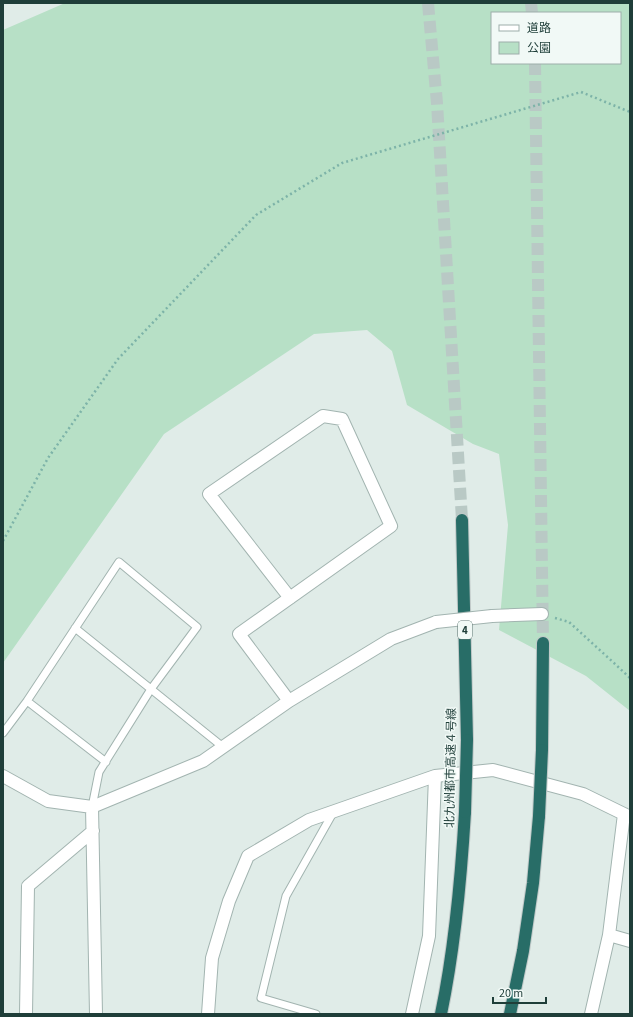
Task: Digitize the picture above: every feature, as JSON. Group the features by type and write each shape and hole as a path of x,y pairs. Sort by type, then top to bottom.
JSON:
{"highway":[{"name":"北九州都市高速４号線","path":"441,1014 456,924 462,868 465,812 467,740 462,520"},
{"path":"510,1014 523,951 533,883 542,750 543,643"}],"street":[{"path":"289,701 239,634 290,598 391,526 342,419 323,416 209,494 290,598"},
{"path":"3,776 48,801 92,807 203,761 289,701 391,639 436,622 492,616 542,614"},
{"path":"208,1014 212,958 229,901 248,856 309,820 334,811 435,776 493,770 583,794 627,816 609,935 592,1014"},
{"path":"412,1014 429,936 435,776"},
{"path":"92,807 96,1014"},
{"path":"26,1014 28,886 93,831"},
{"path":"609,935 630,941"}],"lane":[{"path":"3,733 27,701 118,562 197,627 151,689 99,772 92,807"},
{"path":"75,628 223,747"},
{"path":"27,701 106,762"},
{"path":"316,1014 261,998 286,896 334,811"}],"path":[{"path":"3,541 48,458 118,359 256,215 342,163 581,92 630,112"},
{"path":"542,614 569,622 630,678"}],"green space":[{"path":"65,3 630,3 630,711 586,676 499,630 508,525 499,454 473,444 407,405 392,351 367,330 314,334 164,434 3,663 3,30"}],"tunnel":[{"path":"428,3 437,103 462,520"},
{"path":"531,3 532,12"},
{"path":"535,64 543,643"}]}
